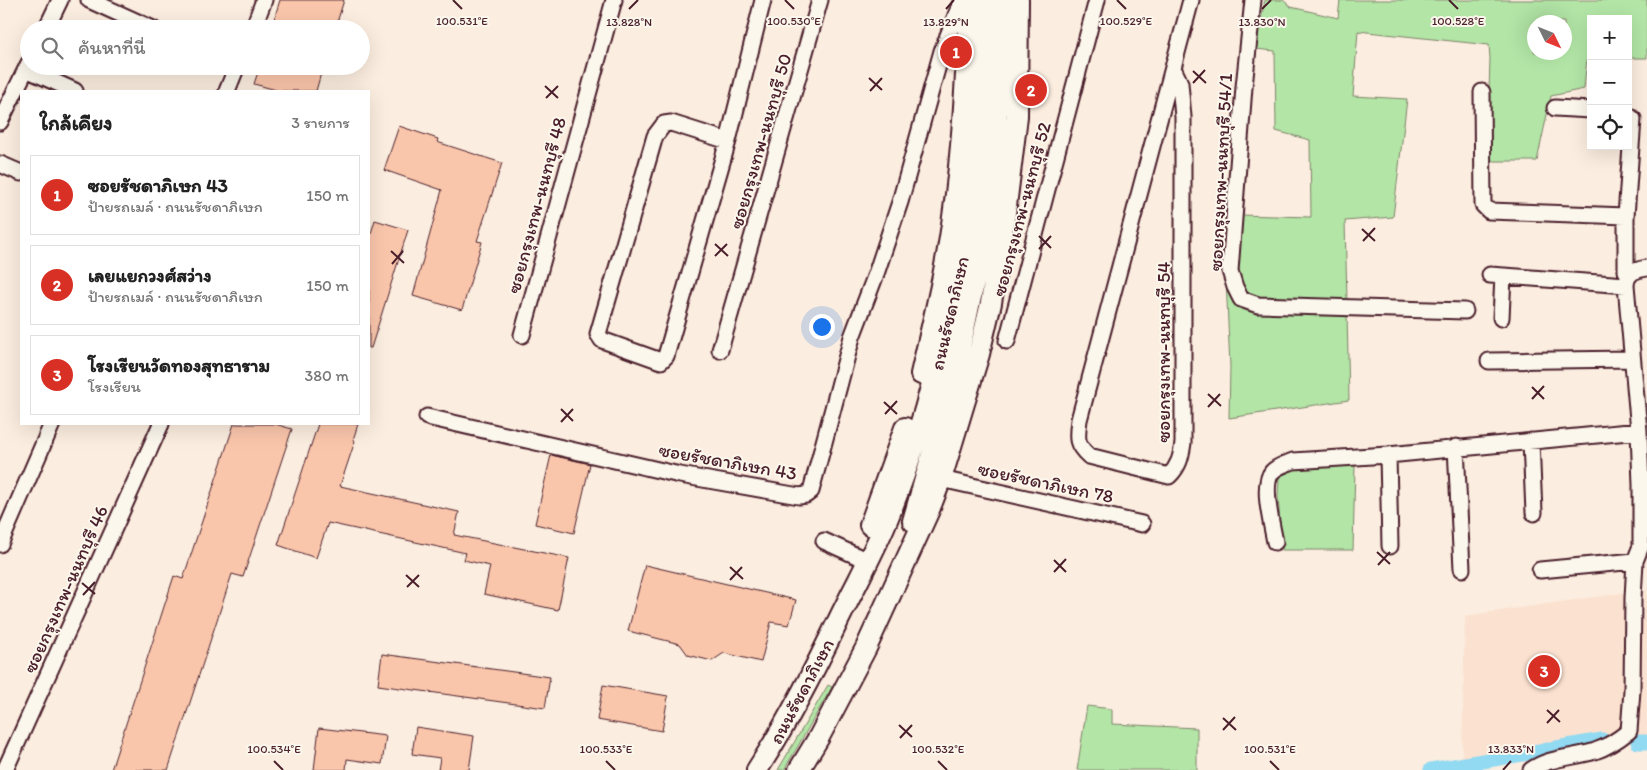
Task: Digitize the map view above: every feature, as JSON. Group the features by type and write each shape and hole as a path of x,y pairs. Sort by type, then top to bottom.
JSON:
{"main road":[{"name":"ถนนรัชดาภิเษก","path":"843,610 858,557 895,457 920,380 945,266 964,129 969,0"},
{"name":"ถนนรัชดาภิเษก","path":"905,559 943,381 957,283 966,238 973,189 983,86 988,0"},
{"name":"ถนนรัชดาภิเษก","path":"757,770 804,688 875,547 943,381 973,288 988,198 998,103 1003,0"},
{"name":"ถนนรัชดาภิเษก","path":"799,770 866,648 929,510 966,400 991,303 1005,214 1017,116 1018,0"}],"street":[{"path":"50,20 60,0"},
{"path":"89,0 133,20"},
{"path":"256,20 264,0"},
{"name":"ซอยกรุงเทพ-นนทบุรี 48","path":"522,335 614,0"},
{"path":"728,141 671,123 664,124 655,136 598,334 602,340 661,361 666,356 728,141 763,0"},
{"name":"ซอยกรุงเทพ-นนทบุรี 50","path":"720,350 820,0"},
{"name":"ซอยรัชดาภิเษก 43","path":"427,417 680,475 799,496 811,492 852,337 876,274 900,202 942,51 962,0"},
{"name":"ซอยกรุงเทพ-นนทบุรี 52","path":"1007,342 1097,0"},
{"name":"ซอยกรุงเทพ-นนทบุรี 54","path":"1173,68 1180,83 1183,117 1183,443 1181,460 1169,476 1089,456 1080,448 1077,436 1078,420 1191,0"},
{"name":"ซอยกรุงเทพ-นนทบุรี 54/1","path":"1253,0 1244,87 1230,271 1234,287 1241,300 1258,305 1466,311"},
{"path":"0,122 23,75"},
{"path":"45,75 74,90"},
{"path":"227,90 234,75"},
{"path":"1482,92 1483,205 1489,211 1626,216"},
{"path":"1555,108 1587,110"},
{"path":"1632,118 1632,133"},
{"path":"1531,770 1539,764 1594,752 1606,747 1630,731 1635,561 1644,546 1644,484 1626,271 1626,216 1631,150"},
{"path":"0,164 20,173"},
{"path":"1628,280 1635,270 1647,268"},
{"path":"1501,318 1497,276 1628,280"},
{"path":"1490,361 1632,359"},
{"path":"0,544 52,425"},
{"name":"ซอยกรุงเทพ-นนทบุรี 46","path":"2,770 161,425"},
{"path":"1275,542 1266,486 1271,472 1292,461 1639,431"},
{"path":"1531,441 1534,513"},
{"path":"1456,447 1462,569"},
{"path":"1388,454 1390,546"},
{"name":"ซอยรัชดาภิเษก 78","path":"941,479 1142,524"},
{"path":"824,541 858,557"},
{"path":"1540,570 1635,561"}],"shaded area":[{"path":"1647,589 1647,739 1634,739 1645,590"},
{"path":"1629,592 1622,725 1611,734 1462,760 1465,616"}],"green space":[{"path":"1265,0 1283,0 1291,7 1338,18 1340,0 1647,0 1647,58 1632,58 1632,15 1587,15 1587,58 1584,89 1551,96 1537,161 1487,161 1489,45 1358,31 1353,96 1407,99 1393,217 1345,221 1347,301 1264,301 1249,295 1239,286 1238,215 1311,217 1310,140 1276,131 1275,51 1255,49"},
{"path":"1226,279 1235,302 1347,313 1349,400 1229,418 1230,366"},
{"path":"1333,464 1355,465 1353,550 1282,550 1278,496 1279,477 1298,467"},
{"path":"828,685 832,687 784,770 778,770"},
{"path":"1087,706 1112,709 1112,724 1197,728 1197,770 1077,770"}],"building":[{"path":"280,0 344,0 338,20 274,20"},
{"path":"257,75 320,75 316,90 276,90 254,84"},
{"path":"399,126 438,139 437,142 502,163 477,241 482,242 462,310 413,296 442,190 384,170"},
{"path":"375,220 408,230 371,348 370,348 370,237"},
{"path":"234,425 278,425 292,429 243,577 232,574 168,770 111,770 174,576 183,579"},
{"path":"318,425 358,425 353,440 355,441 340,486 459,512 454,535 569,558 558,610 484,594 490,566 464,560 466,553 328,523 316,558 278,545"},
{"path":"551,455 590,464 574,533 535,524"},
{"path":"645,565 796,600 789,625 771,622 761,662 724,653 712,661 688,655 680,644 628,631"},
{"path":"382,654 550,677 545,708 378,685"},
{"path":"603,685 668,696 662,731 597,720"},
{"path":"416,727 474,736 469,770 438,770 440,758 412,754"},
{"path":"319,728 386,736 382,764 347,759 346,770 314,770"}],"waterway":[{"path":"1431,770 1602,740"},
{"path":"1638,742 1647,742"}],"place":[{"name":"ซอยรัชดาภิเษก 43","path":"956,52"},
{"name":"เลยแยกวงศ์สว่าง","path":"1031,90"},
{"name":"โรงเรียนวัดทองสุทธาราม","path":"1544,671"}]}
